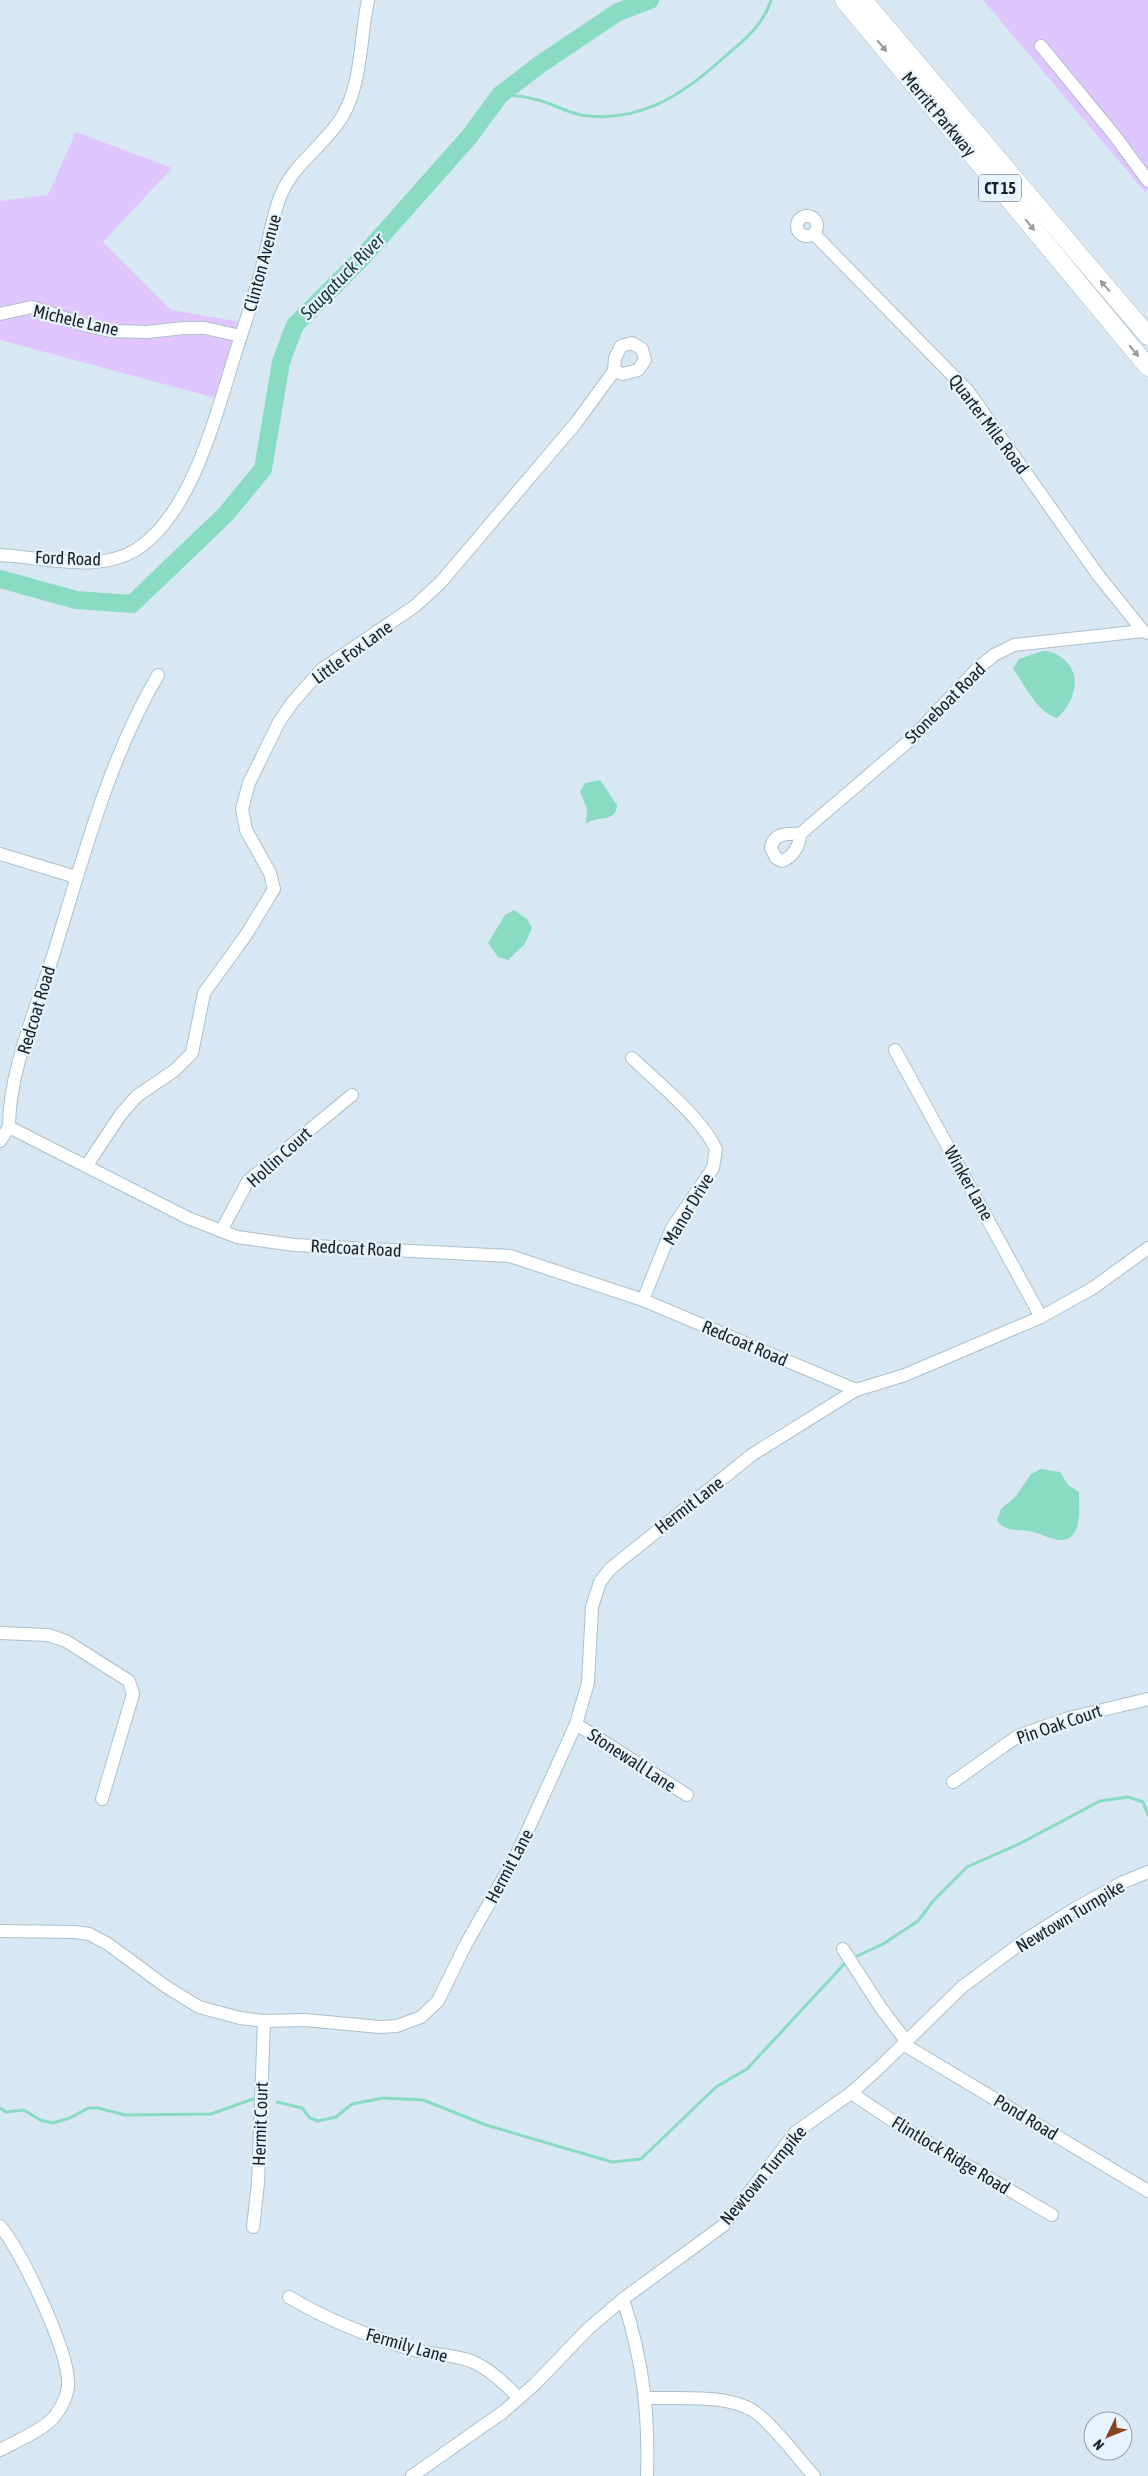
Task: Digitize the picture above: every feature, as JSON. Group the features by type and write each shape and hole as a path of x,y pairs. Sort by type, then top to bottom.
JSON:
{"highway":[{"name":"Merritt Parkway","path":"856,2 1148,335"},
{"name":"Merritt Parkway","path":"856,2 1148,367"}],"street":[{"name":"Clinton Avenue","path":"158,532 192,481 207,442 257,285 283,190 296,169 331,133 349,102 356,80 361,33 368,0"},
{"path":"1041,46 1115,136 1148,181"},
{"name":"Quarter Mile Road","path":"814,234 968,391 1098,575 1146,632"},
{"name":"Michele Lane","path":"0,314 32,307 88,326 110,330 147,332 205,328 240,336"},
{"name":"Little Fox Lane","path":"87,1165 121,1114 137,1096 175,1070 192,1053 204,993 246,935 274,889 270,873 246,830 242,809 249,783 279,722 292,703 321,670 430,594 576,423 614,371"},
{"name":"Ford Road","path":"0,555 79,562 105,560 136,550 158,532"},
{"name":"Stoneboat Road","path":"800,834 910,740 977,668 994,655 1014,645 1146,632"},
{"name":"Redcoat Road","path":"158,675 136,712 76,877 33,1015 9,1104 9,1127 188,1218 221,1232 244,1239 285,1244 510,1256 643,1300 856,1390"},
{"path":"0,854 76,877"},
{"name":"Winker Lane","path":"895,1050 1041,1317"},
{"name":"Manor Drive","path":"632,1058 706,1132 716,1149 713,1168 672,1228 643,1300"},
{"name":"Hollin Court","path":"221,1232 248,1181 352,1094"},
{"path":"0,1141 9,1127"},
{"path":"856,1390 905,1375 1041,1317 1094,1288 1147,1254"},
{"name":"Hermit Lane","path":"0,1931 75,1932 88,1934 108,1944 165,1986 199,2007 232,2016 264,2021 305,2020 380,2028 410,2022 431,2008 438,2000 466,1944 516,1856 576,1724 588,1683 592,1607 600,1582 610,1569 753,1454 856,1390"},
{"path":"0,1633 48,1635 66,1641 129,1681 133,1694 102,1799"},
{"name":"Pin Oak Court","path":"952,1782 1018,1736 1069,1718 1148,1699"},
{"name":"Stonewall Lane","path":"576,1724 687,1795"},
{"name":"Newtown Turnpike","path":"412,2476 519,2398 588,2328 623,2299 724,2225 796,2132 851,2093 962,1987 1025,1940 1091,1900 1148,1872"},
{"path":"844,1949 904,2043"},
{"name":"Hermit Court","path":"253,2227 258,2174 264,2021"},
{"name":"Pond Road","path":"904,2043 1148,2191"},
{"name":"Flintlock Ridge Road","path":"851,2093 905,2128 1052,2215"},
{"path":"0,2226 13,2242 40,2299 66,2364 68,2383 65,2399 54,2418 0,2450"},
{"name":"Fermily Lane","path":"288,2297 352,2329 390,2343 414,2350 470,2361 487,2369 519,2398"},
{"path":"623,2299 632,2327 647,2398 647,2476"},
{"path":"647,2398 720,2400 737,2403 749,2408 770,2426 814,2476"}],"shaded area":[{"path":"983,0 1148,0 1148,189 1145,192"},
{"path":"76,132 172,168 103,242 171,310 247,323 223,400 0,340 0,201 48,195"},
{"path":"1043,651 1052,652 1061,657 1073,671 1075,679 1072,696 1057,718 1050,715 1037,704 1013,669 1019,659"},
{"path":"600,780 617,805 616,811 610,817 596,819 586,824 587,809 580,792 585,783"},
{"path":"514,910 527,919 532,928 524,945 508,960 498,957 488,943 505,915"},
{"path":"1041,1469 1060,1472 1068,1485 1079,1492 1078,1523 1072,1536 1067,1539 1059,1540 1033,1532 1009,1529 997,1520 1001,1509 1016,1496 1031,1474"}],"waterway":[{"name":"Saugatuck River","path":"0,579 76,600 132,604 226,514 263,469 281,362 295,325 360,260 469,137 500,95 539,65 618,12 650,0"},
{"path":"500,95 522,96 540,100 581,115 601,117 639,111 674,96 706,73 757,26 771,0"},
{"path":"857,1956 883,1944 918,1921 934,1900 967,1867 1021,1843 1100,1801 1128,1797 1143,1802 1148,1815"},
{"path":"277,2102 302,2108 310,2118 318,2121 336,2117 352,2104 383,2098 423,2100 486,2125 612,2162 641,2159 716,2087 747,2069 847,1961"},
{"path":"0,2108 6,2112 24,2110 40,2120 53,2123 70,2118 88,2108 98,2108 125,2115 211,2114 253,2099"}]}
